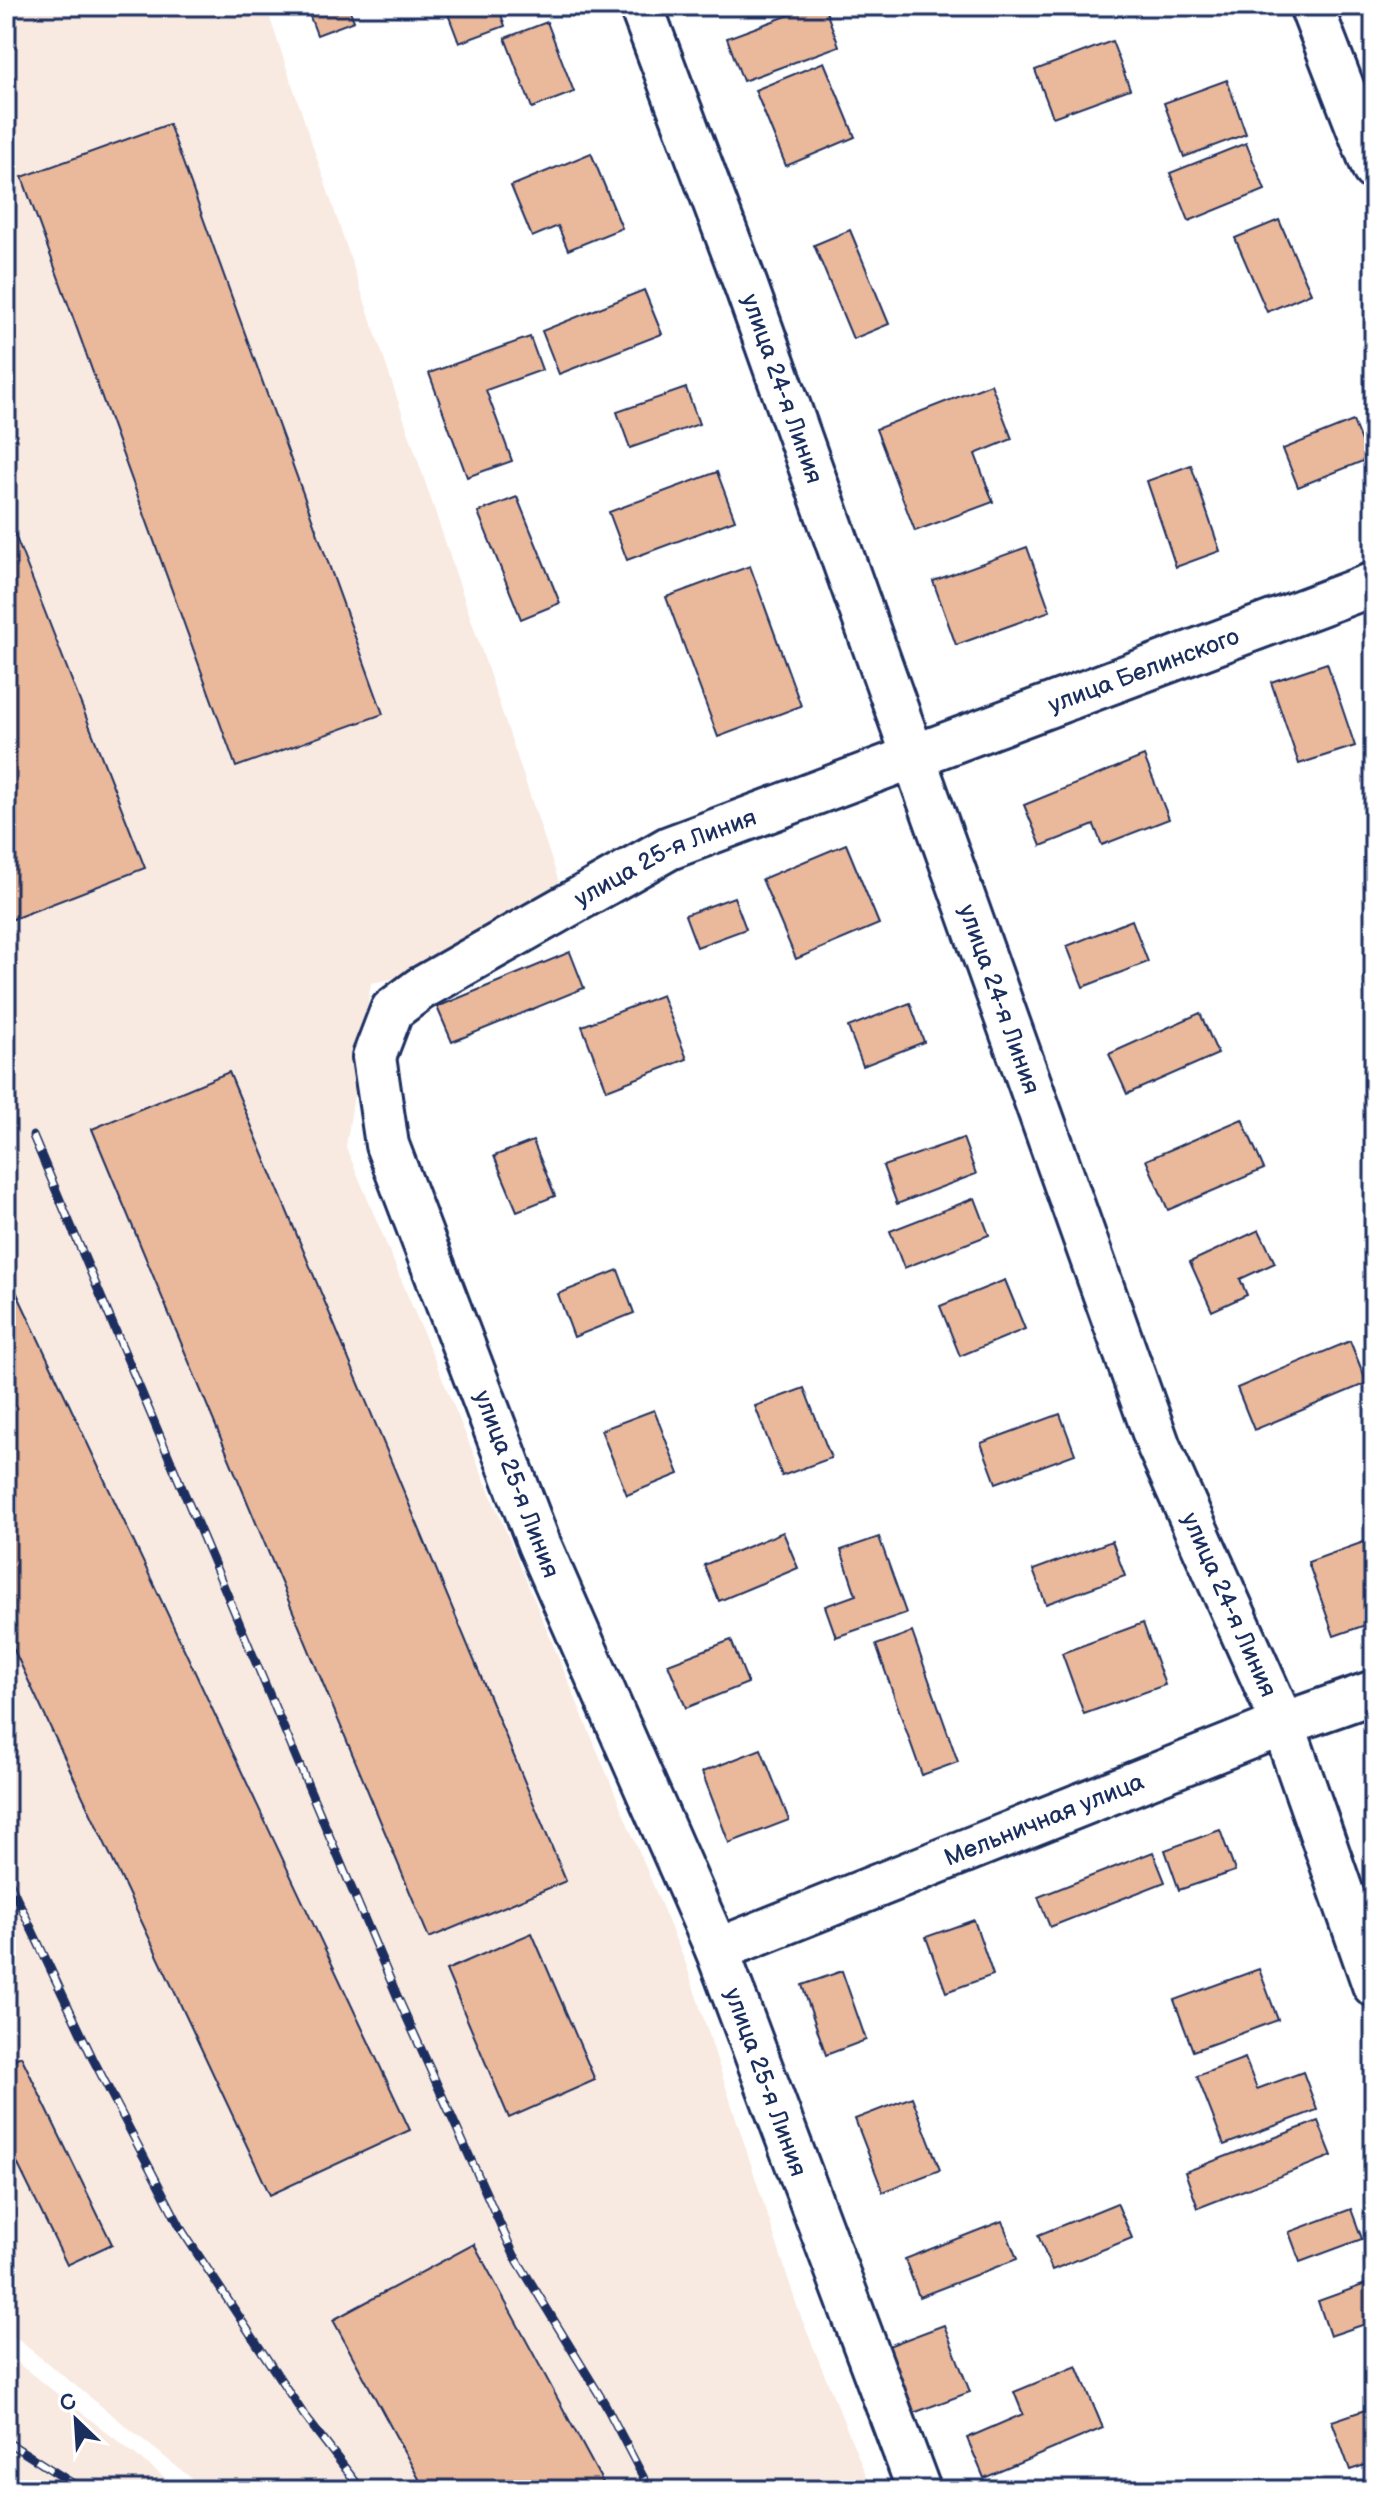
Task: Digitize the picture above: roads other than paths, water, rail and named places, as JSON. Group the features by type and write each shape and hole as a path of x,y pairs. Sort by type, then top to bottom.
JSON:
{"street":[{"name":"улица 24-я Линия","path":"641,6 1159,1447 1283,1724 1374,1985"},
{"path":"1311,6 1374,169"},
{"name":"улица Белинского","path":"913,756 1374,584"},
{"name":"улица 25-я Линия","path":"913,756 669,848 420,989 392,1010 374,1057 387,1145 539,1544 717,1950 919,2490"},
{"name":"Мельничная улица","path":"717,1950 1283,1724 1374,1692"}],"railway":[{"path":"33,1136 398,1998 514,2255 605,2404 650,2490"},
{"path":"6,1875 93,2059 183,2232 304,2415 362,2490"},
{"path":"6,2441 83,2490"}]}
